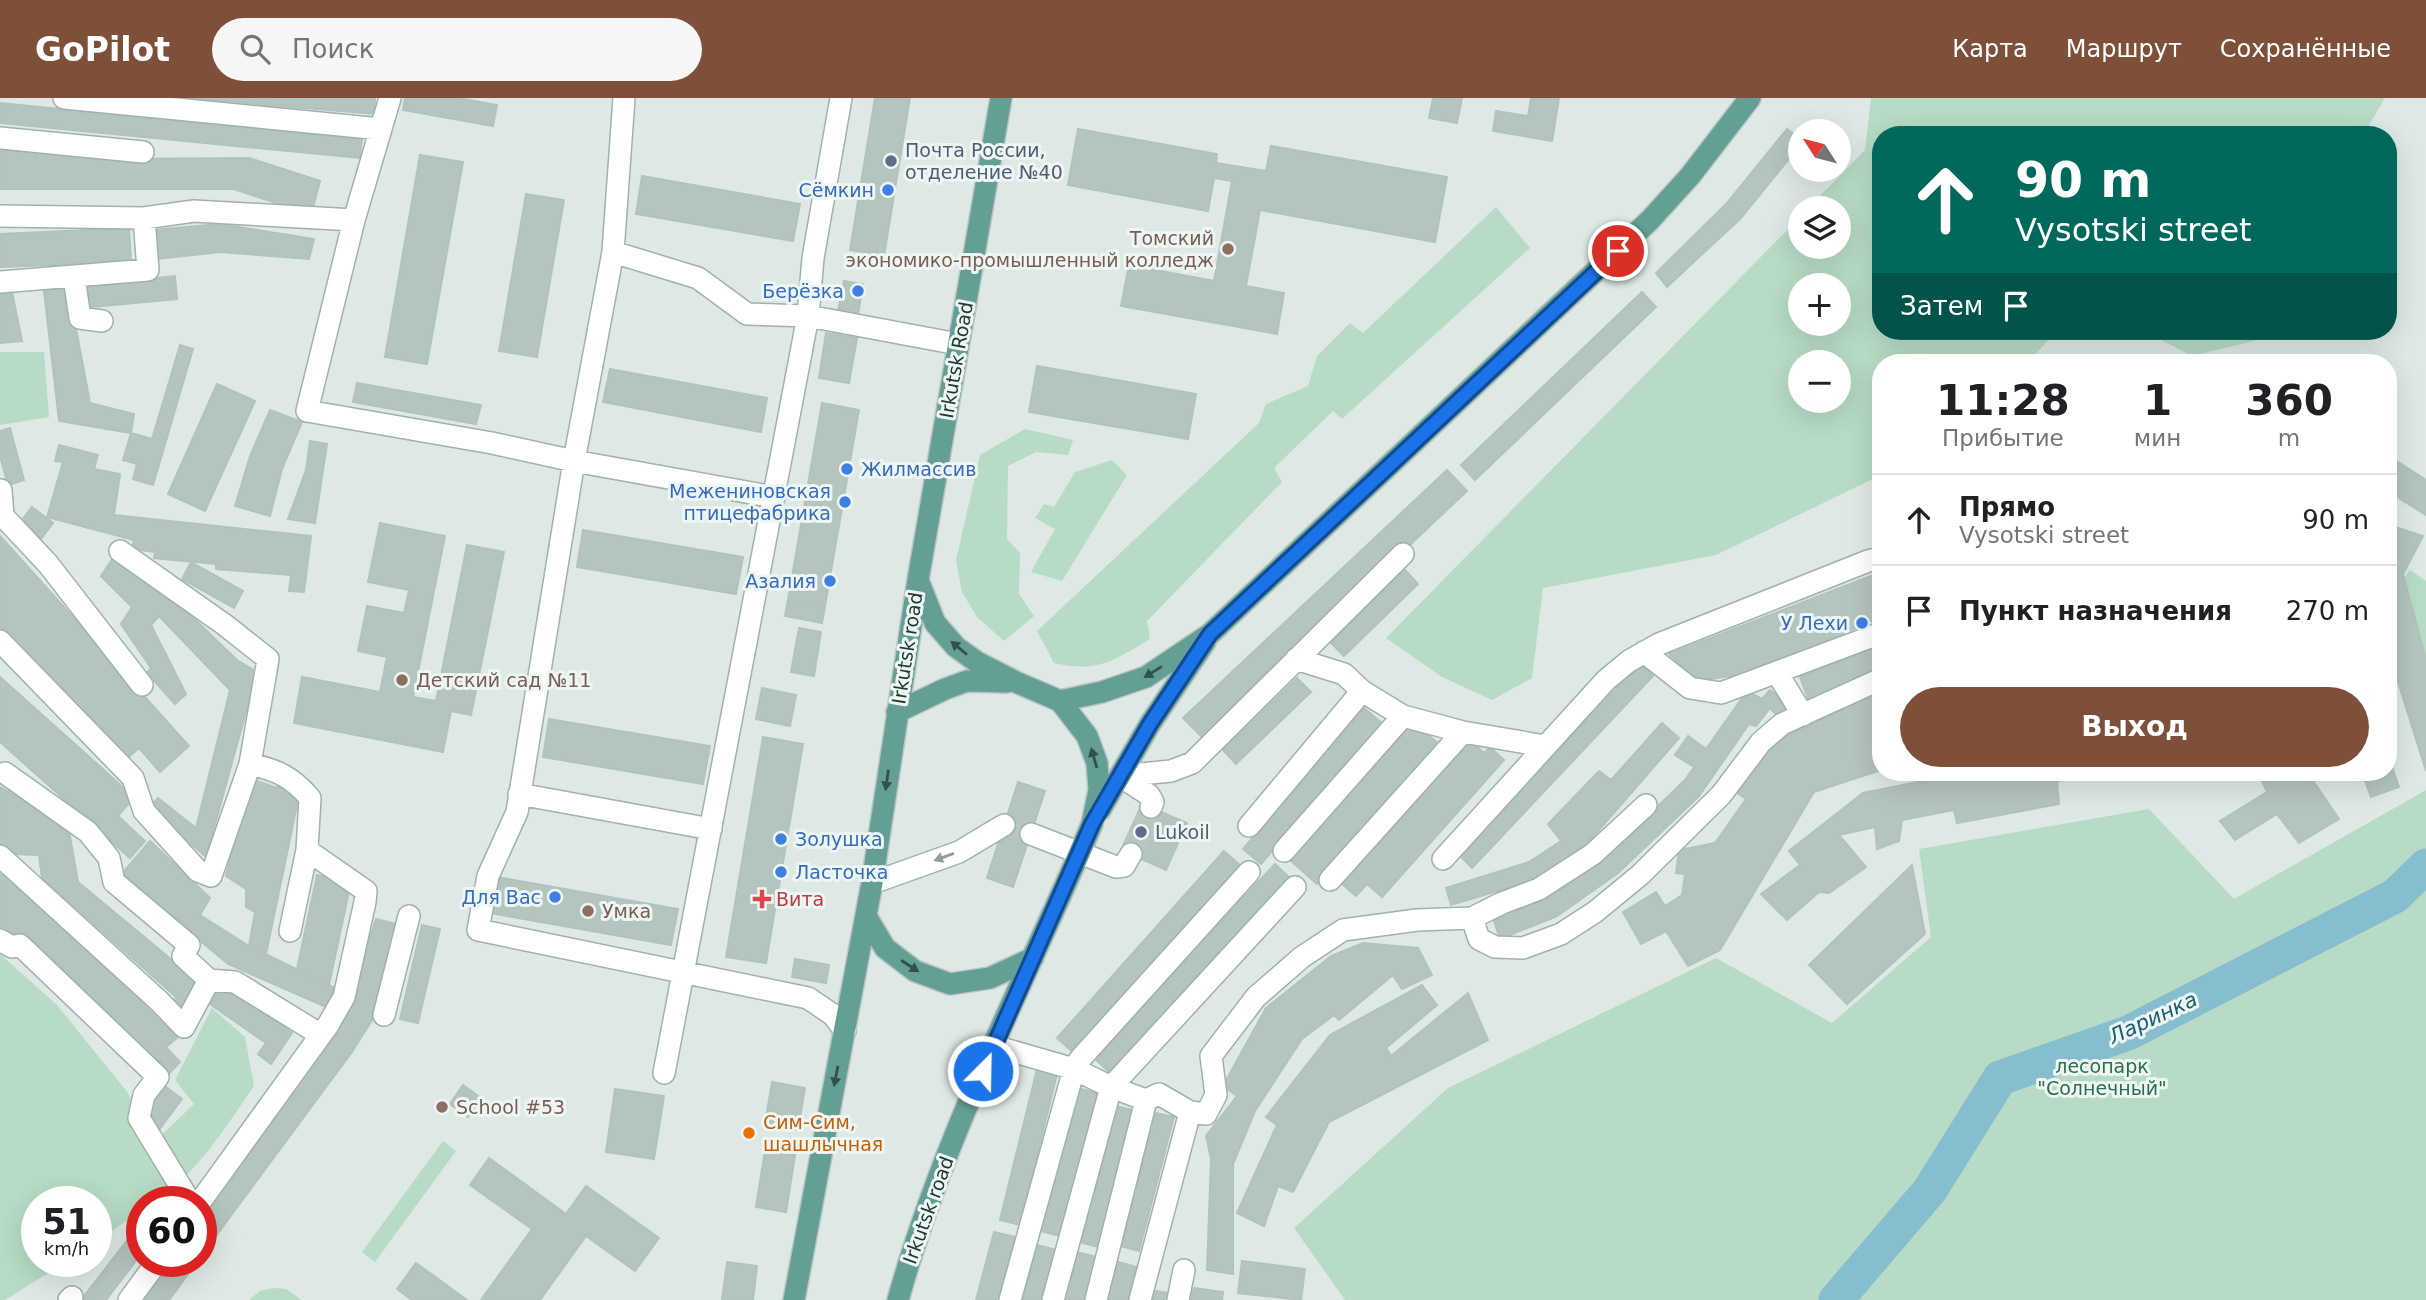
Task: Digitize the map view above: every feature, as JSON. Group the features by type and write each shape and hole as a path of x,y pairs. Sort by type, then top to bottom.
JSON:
{"main road":[{"name":"Irkutsk Road","path":"918,580 1000,98"},
{"path":"1060,701 1102,692 1146,677 1210,634 1650,220 1690,176 1750,98"},
{"name":"Irkutsk road","path":"898,1300 936,1184 1092,824 1099,790 1097,763 1087,736 1060,701 1017,683 956,647 935,623 918,580"},
{"name":"Irkutsk road","path":"794,1300 872,883 918,580"},
{"path":"1092,824 1150,724 1210,634"},
{"path":"897,712 945,688 967,681 1017,683"},
{"path":"866,916 885,948 915,971 950,984 990,978 1033,958"}],"lane":[{"path":"64,98 381,129"},
{"path":"390,98 354,219 307,411 774,497"},
{"path":"624,98 613,252 574,461 517,812 488,876 478,930 808,998 833,1015 845,1031"},
{"path":"664,1073 808,316 813,258 841,98"},
{"path":"0,138 143,152"},
{"path":"0,216 144,218 194,211 354,219"},
{"path":"0,282 148,270 144,218"},
{"path":"613,252 698,278 747,314 808,316 958,344"},
{"path":"74,277 80,318 102,321"},
{"path":"1,490 3,516 48,564 142,685"},
{"path":"0,641 133,778 144,811 198,871 211,876 250,764 268,659 225,625 120,551"},
{"path":"1120,776 1171,771 1192,763 1403,554"},
{"path":"1443,859 1606,680 1644,652 1872,560"},
{"path":"1644,652 1690,688 1721,693 1872,636"},
{"path":"1296,659 1344,674 1362,691 1403,716 1463,732 1545,746"},
{"path":"1777,673 1802,715"},
{"path":"1472,918 1479,939 1495,947 1523,948 1561,934 1595,912 1640,874 1721,795 1760,742 1782,724 1872,683"},
{"path":"1249,826 1362,691"},
{"path":"1284,851 1403,716"},
{"path":"1330,880 1463,732"},
{"path":"250,764 277,770 310,798 307,850 290,931"},
{"path":"5,773 88,832 109,858 114,882 189,945 183,956 209,980 235,982 321,1035"},
{"path":"1120,776 1149,795 1153,802 1151,807"},
{"path":"519,794 711,829"},
{"path":"994,1046 1074,1069 1146,1100 1159,1094 1190,1112 1206,1114 1216,1095 1211,1056 1256,997 1302,957 1343,930 1417,920 1472,918 1539,889 1593,854 1646,805"},
{"path":"872,883 959,852 1004,825"},
{"path":"1031,834 1120,868 1131,854"},
{"path":"212,1186 321,1035 344,997 366,891 307,850"},
{"path":"0,856 184,1027 209,980"},
{"path":"1010,1300 1074,1069 1249,872"},
{"path":"1054,1300 1111,1087 1295,887"},
{"path":"384,1015 410,916"},
{"path":"0,940 12,947 20,945 158,1077 144,1095 139,1118 180,1186"},
{"path":"1096,1300 1146,1100"},
{"path":"1140,1300 1190,1112"},
{"path":"1178,1300 1184,1270"},
{"path":"129,1300 146,1277"}],"green space":[{"path":"1871,98 2385,98 2368,126 1872,126 1872,340 2049,340 2035,354 1872,354 1872,479 1716,555 1543,588 1532,678 1492,700 1442,677 1386,638 1788,229 1788,259 1851,259 1851,196 1820,196 1834,182 1852,182 1852,163 1865,150"},
{"path":"1496,207 1530,248 1342,419 1333,411 1274,468 1282,482 1147,621 1150,639 1115,659 1094,666 1054,663 1037,631 1259,423 1266,404 1308,386 1317,356 1350,323 1363,333"},
{"path":"2161,340 2258,340 2200,354 2188,354"},
{"path":"0,352 44,352 49,417 0,425"},
{"path":"1025,429 1073,440 1068,455 1036,452 1008,466 1007,539 1020,553 1019,594 1034,616 1004,641 977,617 962,592 956,560 980,455"},
{"path":"1112,460 1127,475 1062,581 1031,572 1055,529 1035,518 1044,504 1054,507 1075,472"},
{"path":"2410,570 2426,581 2426,669 2399,584"},
{"name":"лесопарк \"Солнечный\"","path":"2426,790 2426,1300 1345,1300 1294,1228 1448,1088 1716,958 1832,1023 1931,937 1919,849 2149,809 2234,899"},
{"path":"0,954 57,1005 128,1093 147,1149 194,1104 175,1080 212,1008 245,1037 254,1086 219,1136 175,1186 126,1186 126,1221 112,1231 112,1186 21,1186 21,1277 42,1277 5,1300 0,1300"},
{"path":"443,1141 456,1151 375,1262 362,1252"},
{"path":"286,1289 302,1300 249,1300 260,1291"}],"building":[{"path":"189,98 375,98 374,114"},
{"path":"405,98 458,98 497,105 493,126 403,110"},
{"path":"875,98 910,98 884,256 850,250"},
{"path":"1433,98 1462,98 1457,123 1429,118"},
{"path":"1531,98 1559,98 1552,141 1493,131 1496,111 1528,116"},
{"path":"0,103 362,139 360,158 0,123"},
{"path":"1078,129 1217,154 1216,163 1266,171 1271,146 1447,177 1435,242 1260,210 1246,286 1284,293 1277,334 1121,306 1129,265 1214,281 1232,181 1214,178 1208,211 1068,185"},
{"path":"1788,130 1788,160 1741,218 1667,287 1656,273 1727,203"},
{"path":"0,147 107,159 249,158 320,181 311,215 234,189 0,189"},
{"path":"420,155 463,162 427,364 385,357"},
{"path":"642,176 800,204 793,241 636,214"},
{"path":"526,194 564,200 537,357 499,351"},
{"path":"220,224 314,239 309,259 220,252 157,259 154,230"},
{"path":"129,228 131,262 0,267 0,234"},
{"path":"175,276 177,299 82,308 80,286"},
{"path":"844,281 863,284 858,315 838,311"},
{"path":"68,286 90,403 134,414 131,433 59,421 44,291"},
{"path":"11,287 22,341 0,343 0,290"},
{"path":"1642,292 1656,307 1475,480 1461,465"},
{"path":"826,333 857,338 849,383 819,378"},
{"path":"180,345 193,349 153,485 133,479 137,464 123,460 131,433 152,439"},
{"path":"1037,366 1196,394 1188,439 1029,412"},
{"path":"610,369 767,398 761,432 603,402"},
{"path":"357,383 481,405 476,424 353,402"},
{"path":"217,384 255,401 205,511 168,494"},
{"path":"822,403 859,410 825,606 788,600"},
{"path":"270,410 302,422 282,469 270,516 235,506 250,456"},
{"path":"10,428 24,480 8,485 0,456 0,431"},
{"path":"310,441 327,444 315,523 288,519 306,470"},
{"path":"59,445 98,455 94,469 120,474 114,515 311,536 304,592 289,591 291,575 216,569 216,564 154,558 155,552 132,549 134,540 47,517 63,462 55,461"},
{"path":"2397,461 2426,480 2426,515 2397,497"},
{"path":"1447,470 1467,491 1204,739 1183,718"},
{"path":"32,507 53,523 37,544 16,528"},
{"path":"380,523 445,536 413,697 436,701 467,545 504,552 471,715 451,711 443,752 294,723 302,677 380,692 387,657 358,651 367,606 404,613 409,590 368,582"},
{"path":"2397,528 2423,536 2403,574 2426,660 2426,771 2397,679"},
{"path":"583,530 743,557 736,594 577,567"},
{"path":"0,536 189,746 160,772 139,748 122,763 0,627"},
{"path":"113,558 156,582 237,660 257,672 206,857 149,807 158,798 196,828 230,690 159,616 151,625 186,694 175,704 147,673 151,668 121,624 132,607 101,576"},
{"path":"191,562 243,591 234,608 182,579"},
{"path":"1405,570 1418,584 1344,656 1330,642"},
{"path":"1872,575 1872,621 1750,673 1698,681 1669,654"},
{"path":"788,600 825,606 822,623 785,616"},
{"path":"799,628 821,632 814,676 791,672"},
{"path":"1872,649 1872,674 1809,701 1800,677"},
{"path":"1640,663 1653,676 1472,868 1459,855"},
{"path":"0,677 134,797 118,816 145,841 130,858 0,742"},
{"path":"1297,678 1311,692 1236,764 1223,750"},
{"path":"762,688 796,695 790,726 756,719"},
{"path":"1770,690 1790,704 1779,718 1770,708 1756,726 1749,724 1699,796 1618,873 1557,916 1500,939 1494,921 1550,896 1602,860 1685,780 1694,767 1675,755 1688,736 1706,749 1747,691 1762,699"},
{"path":"1872,695 1872,773 1814,792 1720,950 1688,966 1666,931 1641,944 1623,912 1656,892 1665,906 1682,895 1685,874 1676,873 1679,850 1715,843 1746,799 1736,792 1757,759 1788,735"},
{"path":"1364,708 1382,723 1261,864 1243,849"},
{"path":"549,719 710,746 703,784 543,757"},
{"path":"1662,723 1679,738 1579,853 1541,878 1451,905 1446,888 1529,862 1561,841 1548,824 1599,771 1611,780"},
{"path":"1408,725 1415,731 1419,727 1439,744 1317,884 1290,860"},
{"path":"763,737 803,744 766,963 726,957"},
{"path":"1470,740 1484,753 1490,747 1504,760 1382,897 1367,884 1356,896 1342,884"},
{"path":"249,778 277,788 282,778 300,791 266,954 249,946 255,912 246,907 246,889 226,876"},
{"path":"1922,781 2057,781 2059,804 1957,823 1954,810 1902,820 1899,841 1877,849 1875,827 1839,835 1866,867 1829,893 1819,892 1787,920 1761,894 1800,865 1789,851 1863,793"},
{"path":"2262,781 2313,781 2339,819 2299,843 2277,814 2235,840 2220,821 2267,792"},
{"path":"2365,781 2397,781 2399,787 2371,797"},
{"path":"1018,782 1045,791 1013,887 987,878"},
{"path":"0,787 68,825 78,882 202,985 180,1018 168,1006 176,997 42,878 39,855 13,854 0,843"},
{"path":"1142,804 1187,823 1166,870 1121,850"},
{"path":"150,841 210,898 200,915 249,946 335,988 326,1007 228,964 121,875"},
{"path":"1224,851 1241,866 1075,1054 1057,1038"},
{"path":"1275,864 1290,878 1109,1072 1093,1057"},
{"path":"1912,865 1925,934 1847,1004 1809,965"},
{"path":"0,874 61,921 177,1038 166,1047 180,1062 167,1076 0,937"},
{"path":"317,875 351,882 329,985 297,969"},
{"path":"497,877 678,909 671,945 490,913"},
{"path":"376,919 396,924 376,1014 352,1052 217,1234 217,1192 344,1019"},
{"path":"422,925 440,929 418,1023 400,1019"},
{"path":"1363,943 1418,948 1432,975 1402,989 1393,975 1339,1020 1334,1015 1302,1039 1255,1111 1233,1164 1233,1274 1207,1270 1211,1159 1206,1136 1237,1096 1223,1086 1266,1008 1331,956"},
{"path":"795,959 829,965 826,983 792,977"},
{"path":"220,982 292,1033 271,1064 258,1054 266,1043 207,1002"},
{"path":"1422,985 1437,1005 1386,1048 1391,1056 1468,993 1488,1040 1329,1122 1293,1192 1278,1186 1264,1226 1237,1213 1277,1125 1266,1117 1330,1035"},
{"path":"1037,1069 1057,1074 1020,1225 1000,1220"},
{"path":"772,1082 805,1088 798,1130 765,1124"},
{"path":"463,1085 481,1098 468,1117 450,1104"},
{"path":"166,1087 182,1099 158,1131 141,1119"},
{"path":"1077,1088 1097,1093 1061,1236 1040,1231"},
{"path":"615,1089 664,1096 654,1159 606,1152"},
{"path":"1116,1106 1136,1111 1099,1247 1079,1242"},
{"path":"1156,1113 1174,1117 1139,1251 1121,1246"},
{"path":"765,1150 795,1155 786,1212 756,1207"},
{"path":"489,1158 566,1214 586,1186 659,1238 635,1271 586,1236 540,1300 481,1300 532,1229 470,1185"},
{"path":"994,1232 1015,1237 999,1300 976,1300"},
{"path":"126,1242 126,1274 106,1300 81,1300 99,1277 112,1277 112,1260"},
{"path":"1037,1245 1056,1250 1043,1300 1022,1300"},
{"path":"1076,1252 1097,1257 1086,1300 1064,1300"},
{"path":"1115,1261 1136,1267 1128,1300 1105,1300"},
{"path":"1242,1261 1305,1269 1301,1300 1238,1293"},
{"path":"727,1262 757,1266 753,1300 722,1300"},
{"path":"416,1263 467,1300 412,1300 397,1289"},
{"path":"156,1277 186,1277 169,1300 139,1300"},
{"path":"1194,1288 1223,1292 1222,1300 1191,1300"},
{"path":"1149,1290 1169,1293 1168,1300 1147,1300"}],"waterway":[{"name":"Ларинка","path":"1836,1300 1930,1190 2000,1078 2128,1033 2395,896 2426,866"}],"tunnel":[{"path":"1131,854 1151,807"},
{"path":"1004,825 1031,834"}],"place":[{"name":"Почта России, отделение №40","path":"891,161"},
{"name":"Сёмкин","path":"888,190"},
{"name":"Томский экономико-промышленный колледж","path":"1228,249"},
{"name":"Берёзка","path":"858,291"},
{"name":"Жилмассив","path":"847,469"},
{"name":"Межениновская птицефабрика","path":"845,502"},
{"name":"Азалия","path":"830,581"},
{"name":"У Лехи","path":"1862,623"},
{"name":"Детский сад №11","path":"402,680"},
{"name":"Lukoil","path":"1141,832"},
{"name":"Золушка","path":"781,839"},
{"name":"Ласточка","path":"781,872"},
{"name":"Для Вас","path":"555,897"},
{"name":"Вита","path":"762,899"},
{"name":"Умка","path":"588,911"},
{"name":"School #53","path":"442,1107"},
{"name":"Сим-Сим, шашлычная","path":"749,1133"}],"route":[{"path":"983,1071 1092,824 1150,724 1210,634 1618,251"}]}
